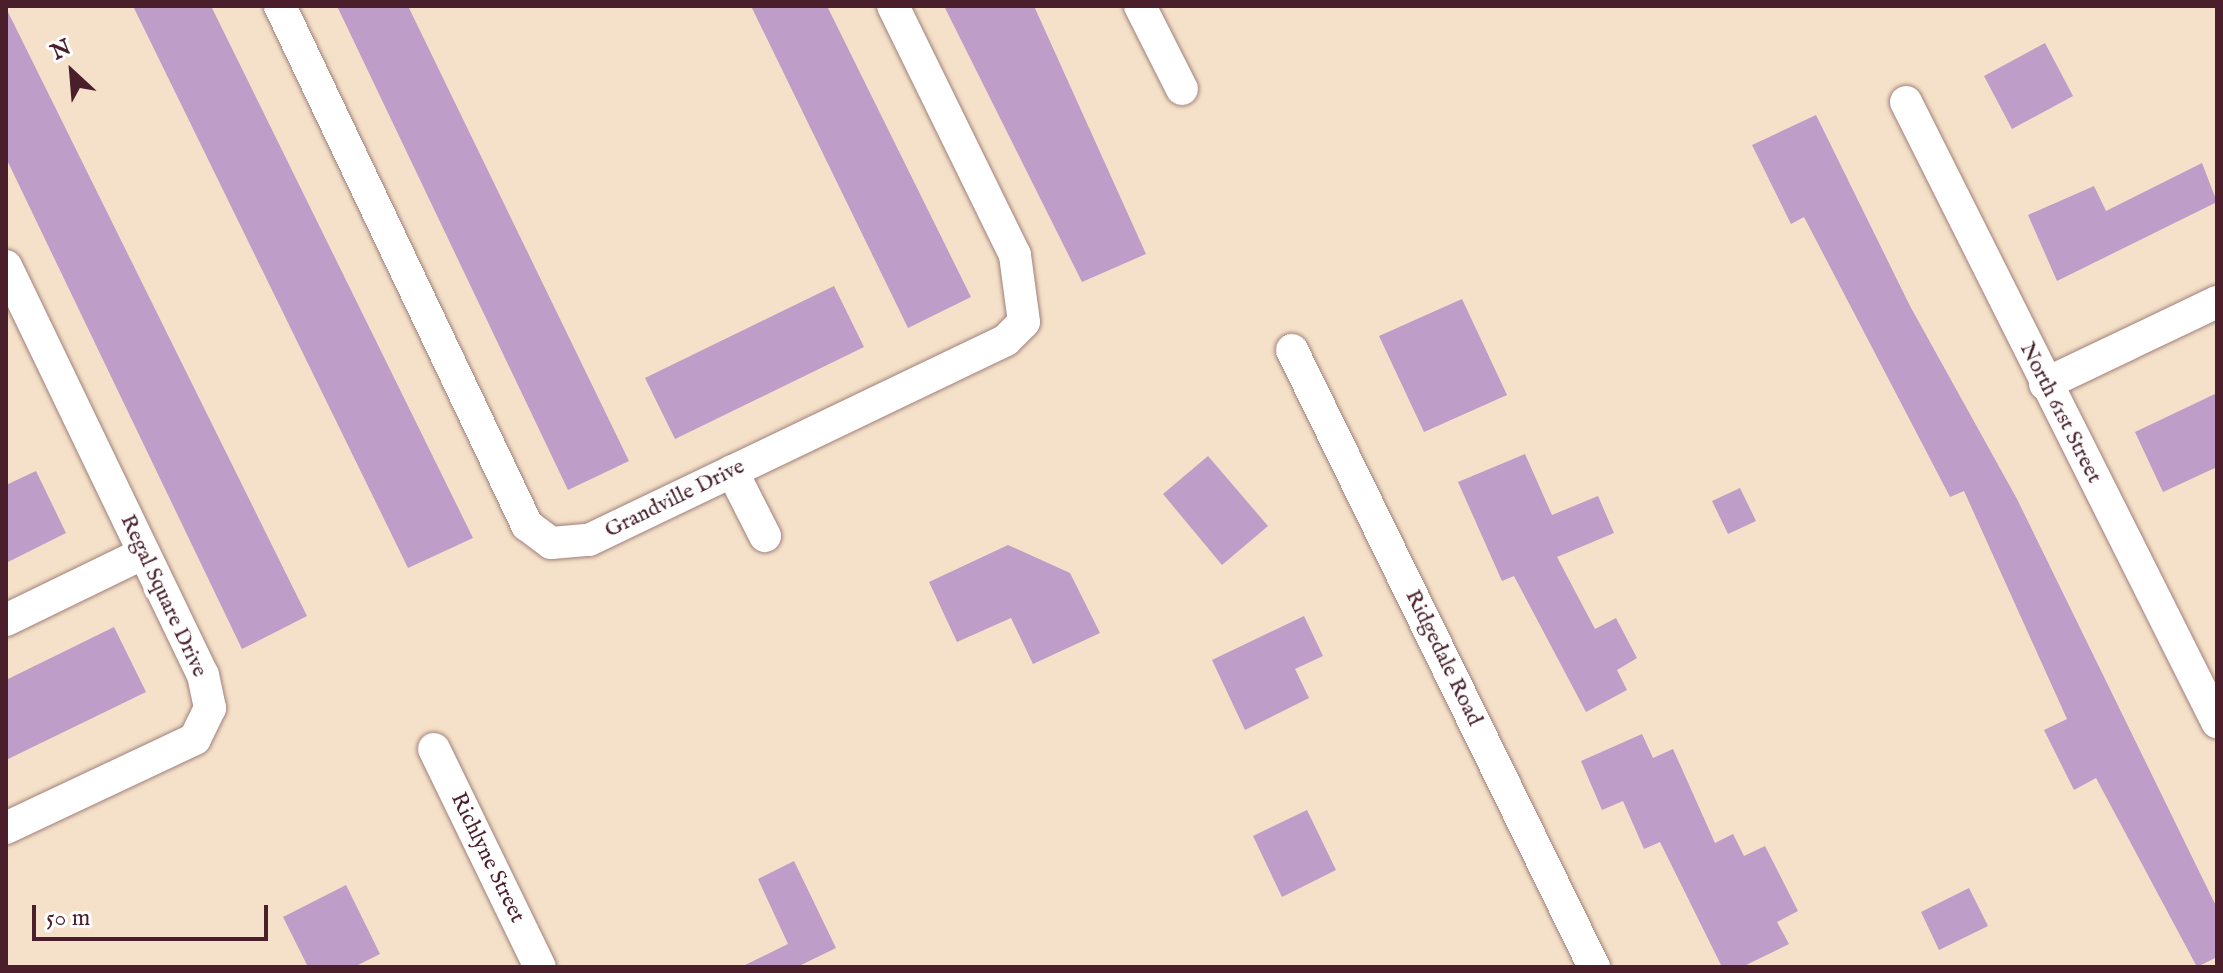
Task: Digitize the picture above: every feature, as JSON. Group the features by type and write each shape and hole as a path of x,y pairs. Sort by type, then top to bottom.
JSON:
{"street":[{"name":"Grandville Drive","path":"280,6 527,525 551,543 589,540 1006,340 1024,322 1015,255 893,6"},
{"path":"1140,6 1182,89"},
{"name":"North 61st Street","path":"1906,102 2045,384 2216,717"},
{"name":"Regal Square Drive","path":"6,266 203,675 210,708 195,739 6,828"},
{"path":"2045,384 2217,302"},
{"name":"Ridgedale Road","path":"1292,350 1594,967"},
{"path":"732,471 765,536"},
{"path":"6,620 144,553"},
{"name":"Richlyne Street","path":"434,749 540,967"}],"building":[{"path":"133,6 211,6 473,538 408,568"},
{"path":"337,6 408,6 629,461 568,490"},
{"path":"751,6 827,6 971,297 908,328"},
{"path":"944,6 1034,6 1146,254 1082,282"},
{"path":"6,8 307,616 242,649 6,158"},
{"path":"2045,43 2073,96 2012,129 1984,76"},
{"path":"1816,115 1910,306 2017,499 2217,908 2217,957 2197,967 2096,778 2074,790 2044,730 2067,719 1964,491 1950,497 1804,217 1791,224 1752,145"},
{"path":"2202,163 2217,202 2057,281 2028,215 2094,186 2106,211"},
{"path":"834,286 864,347 675,439 645,378"},
{"path":"1462,299 1507,395 1424,432 1379,336"},
{"path":"2217,393 2217,467 2163,492 2135,432"},
{"path":"1525,454 1552,515 1598,496 1614,533 1557,557 1595,629 1616,618 1637,658 1617,670 1627,690 1586,712 1514,576 1502,581 1458,482"},
{"path":"1208,456 1268,526 1222,565 1163,494"},
{"path":"36,471 66,533 6,563 6,485"},
{"path":"1740,488 1756,521 1728,534 1712,501"},
{"path":"1008,545 1070,573 1100,633 1033,664 1011,618 957,642 929,582"},
{"path":"1304,616 1323,656 1295,669 1309,698 1245,730 1212,660"},
{"path":"114,627 146,692 6,760 6,680"},
{"path":"1642,734 1653,758 1673,749 1715,843 1733,834 1744,856 1765,846 1798,911 1777,922 1789,944 1742,967 1722,967 1660,842 1644,849 1623,801 1602,810 1581,761"},
{"path":"1307,810 1336,870 1282,897 1253,836"},
{"path":"794,861 836,948 797,967 741,967 788,944 758,879"},
{"path":"346,885 380,954 354,967 308,967 283,917"},
{"path":"1969,888 1988,926 1939,950 1921,912"}]}
